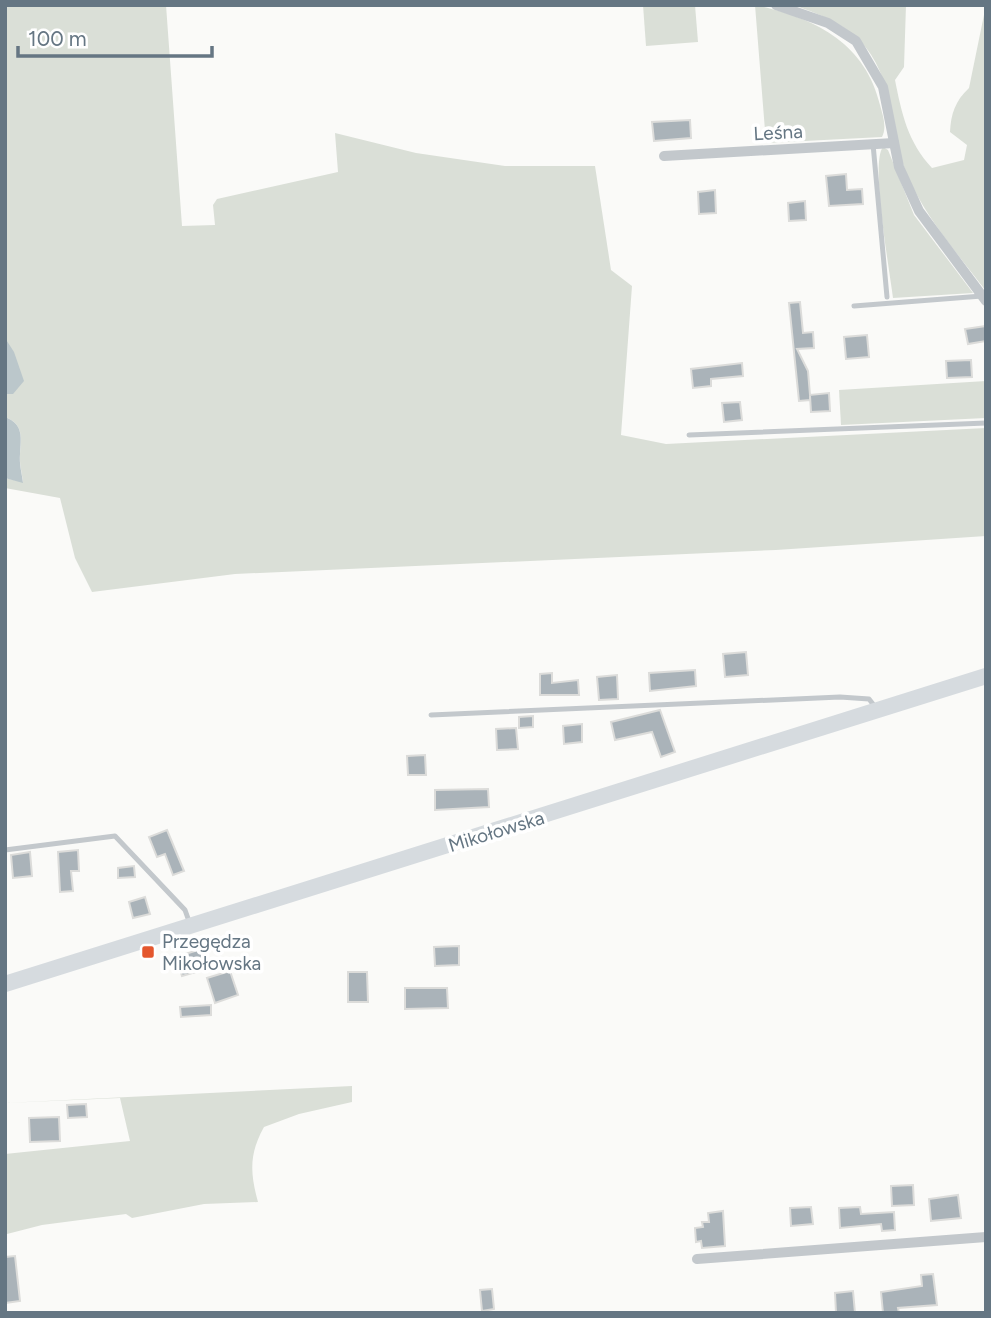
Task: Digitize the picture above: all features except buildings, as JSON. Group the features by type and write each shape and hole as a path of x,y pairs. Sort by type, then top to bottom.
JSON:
{"main road":[{"name":"Mikołowska","path":"5,984 986,676"}],"street":[{"path":"776,5 828,23 856,41 883,87 899,167 919,211 984,299"},
{"name":"Leśna","path":"664,156 894,143"},
{"path":"697,1259 986,1237"}],"lane":[{"path":"873,145 887,297"},
{"path":"854,306 984,299"},
{"path":"689,435 986,423"},
{"path":"430,715 840,697 869,699 878,711"},
{"path":"5,850 115,836 185,910 192,927"}],"shaded area":[{"path":"5,5 166,5 182,226 215,225 213,205 217,199 338,172 335,133 416,153 505,166 595,166 611,270 632,286 621,435 666,444 986,428 986,536 776,550 235,574 92,592 75,558 60,498 5,488 5,478 23,482 20,432 16,423 5,417"},
{"path":"643,5 695,5 698,42 646,46"},
{"path":"755,5 777,10 817,26 849,49 873,83 884,121 882,137 766,143"},
{"path":"793,5 906,5 904,67 895,80 907,127 917,148 932,168 964,160 967,145 950,132 957,103 969,88 986,5 986,291 942,234 913,188 902,159 882,76 874,59 863,44 835,22"},
{"path":"883,147 888,150 914,215 973,293 893,298 880,195 880,157"},
{"path":"5,338 14,352 24,381 13,394 5,394"},
{"path":"986,381 986,418 841,425 839,390"},
{"path":"5,417 16,423 20,432 23,483 5,478"},
{"path":"352,1086 352,1102 299,1114 264,1127 252,1164 258,1202 204,1204 132,1218 126,1214 42,1225 7,1234 5,1154 130,1141 120,1098 5,1103"}],"place":[{"name":"Przegędza Mikołowska","path":"148,952"}]}
